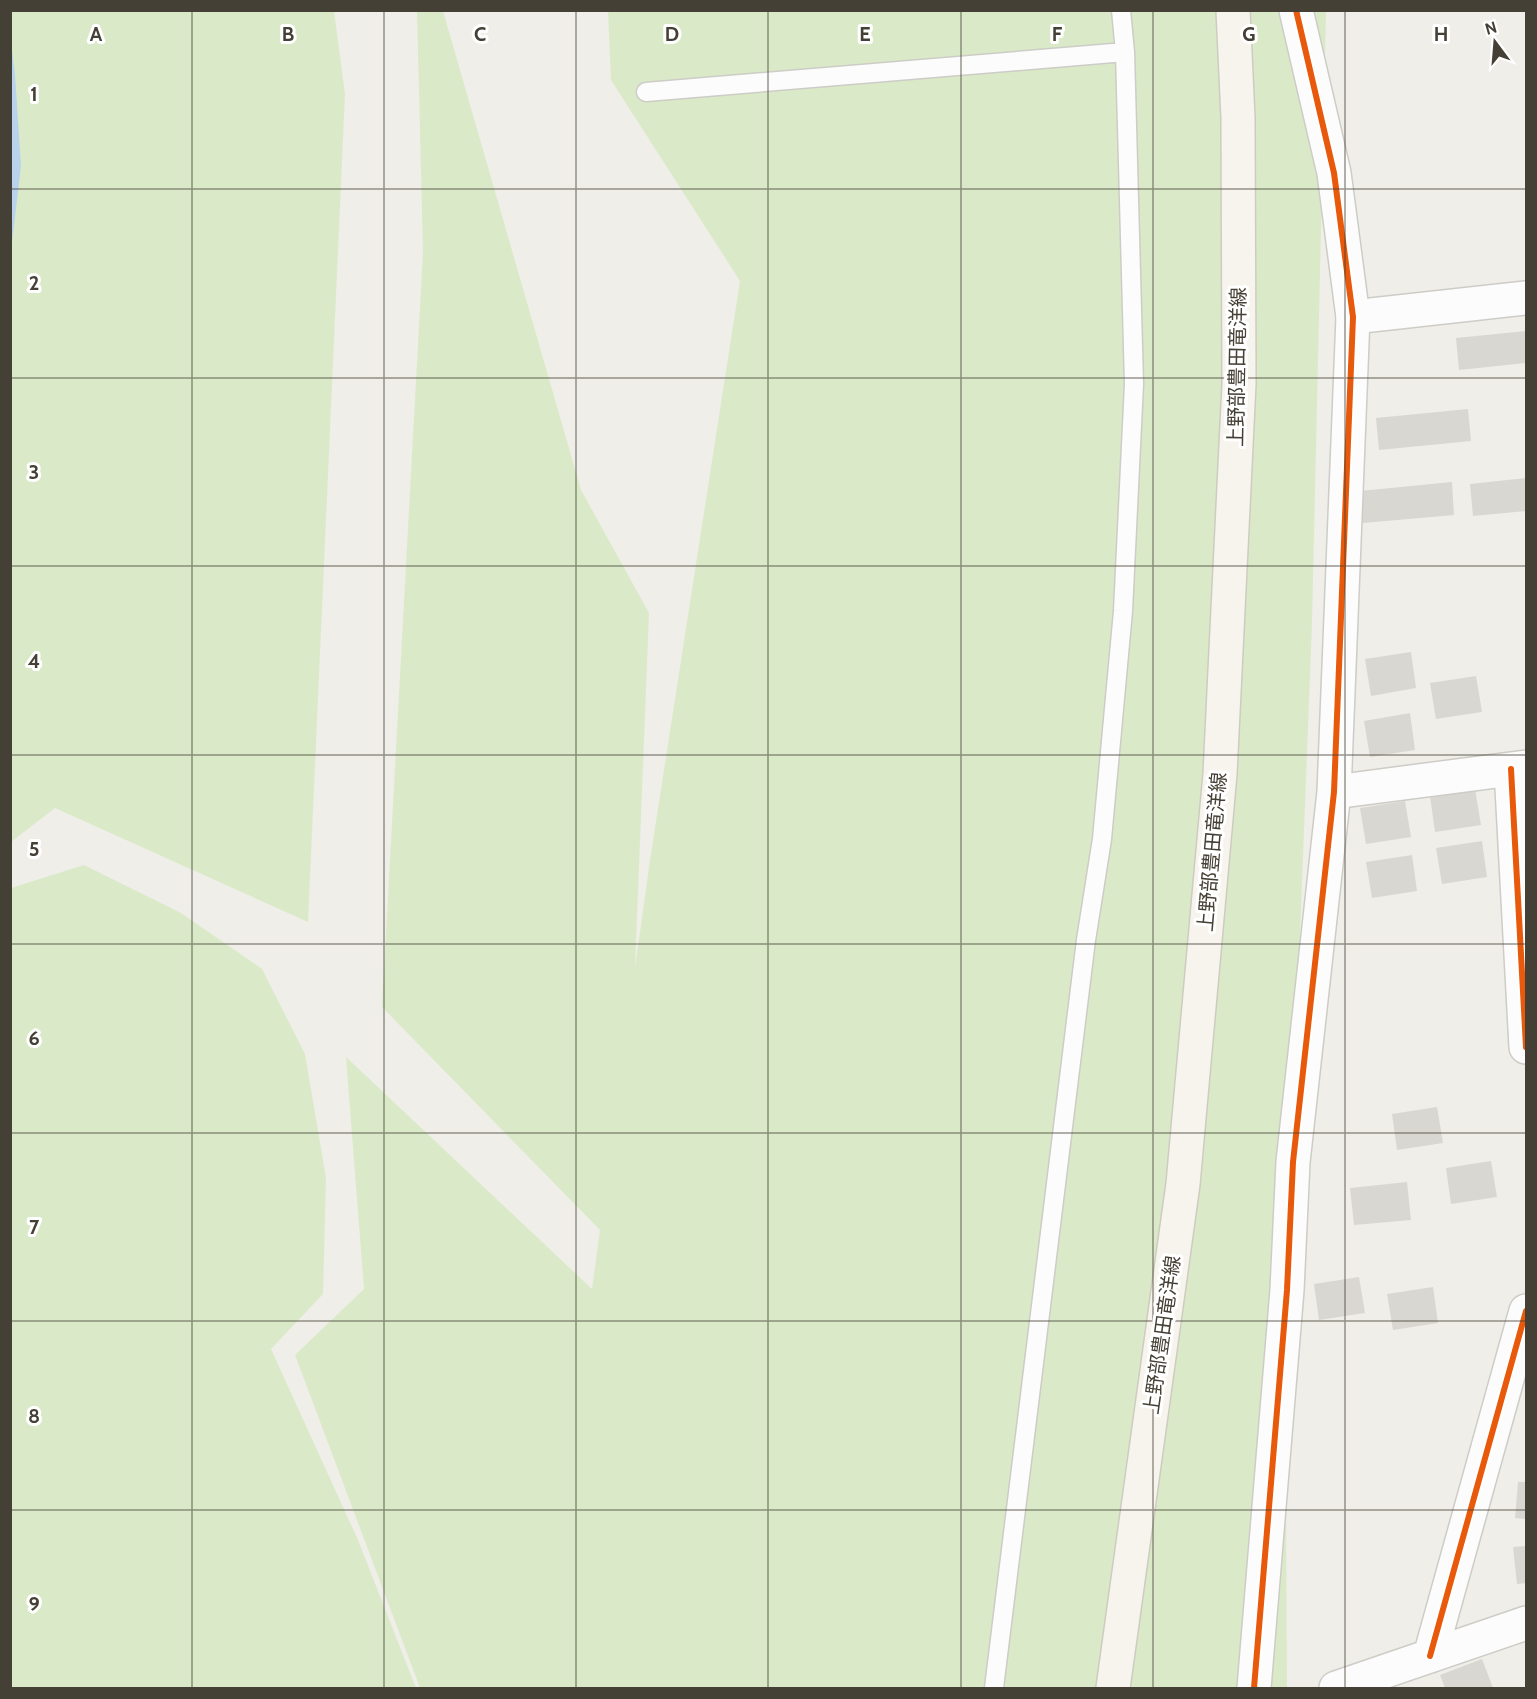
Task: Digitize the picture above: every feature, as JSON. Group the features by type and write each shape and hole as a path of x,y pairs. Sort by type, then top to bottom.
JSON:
{"main road":[{"name":"上野部豊田竜洋線","path":"1113,1689 1183,1184 1220,774 1239,384 1238,118 1233,10"}],"street":[{"path":"1254,1689 1287,1290 1293,1162 1334,792 1353,317 1334,173 1296,10"},
{"path":"1353,317 1527,298"},
{"path":"1334,792 1519,768 1527,1047"},
{"path":"1430,1656 1527,1311"},
{"path":"1336,1689 1527,1623"}],"lane":[{"path":"994,1689 1086,940 1102,839 1123,611 1134,384 1125,52 1120,10"},
{"path":"646,92 1125,52"}],"green space":[{"path":"11,11 334,11 345,94 308,922 55,808 11,842"},
{"path":"417,11 443,11 581,490 649,613 635,968 740,281 611,80 608,11 1326,11 1312,623 1285,1324 1287,1688 420,1688 295,1355 364,1289 346,1057 592,1289 600,1230 382,1007 423,252"},
{"path":"84,865 181,913 262,969 305,1054 326,1178 323,1294 271,1349 358,1540 416,1688 11,1688 11,888"}],"water":[{"path":"11,42 21,166 11,251"}],"building":[{"path":"1526,331 1526,363 1459,370 1456,338"},
{"path":"1468,409 1471,441 1379,450 1376,418"},
{"path":"1526,478 1526,511 1473,516 1470,484"},
{"path":"1452,482 1454,515 1363,523 1360,491"},
{"path":"1411,652 1416,688 1371,696 1365,659"},
{"path":"1476,676 1482,712 1436,719 1430,683"},
{"path":"1410,713 1415,750 1370,757 1364,721"},
{"path":"1475,789 1481,825 1435,832 1430,796"},
{"path":"1405,801 1411,837 1366,844 1360,808"},
{"path":"1482,841 1487,877 1442,884 1436,848"},
{"path":"1412,855 1417,891 1372,898 1366,862"},
{"path":"1437,1107 1443,1143 1397,1150 1392,1114"},
{"path":"1491,1161 1497,1197 1451,1204 1446,1168"},
{"path":"1407,1182 1411,1220 1354,1225 1350,1188"},
{"path":"1359,1277 1365,1313 1319,1320 1314,1284"},
{"path":"1433,1287 1438,1323 1393,1330 1387,1294"},
{"path":"1518,1482 1526,1482 1526,1519 1515,1518"},
{"path":"1526,1546 1526,1583 1517,1584 1513,1547"},
{"path":"1482,1659 1493,1688 1445,1688 1440,1675"}],"cycle path":[{"path":"1254,1688 1287,1290 1293,1162 1334,792 1353,317 1334,173 1296,10"},
{"path":"1511,769 1526,1047"},
{"path":"1430,1656 1526,1311"}]}
